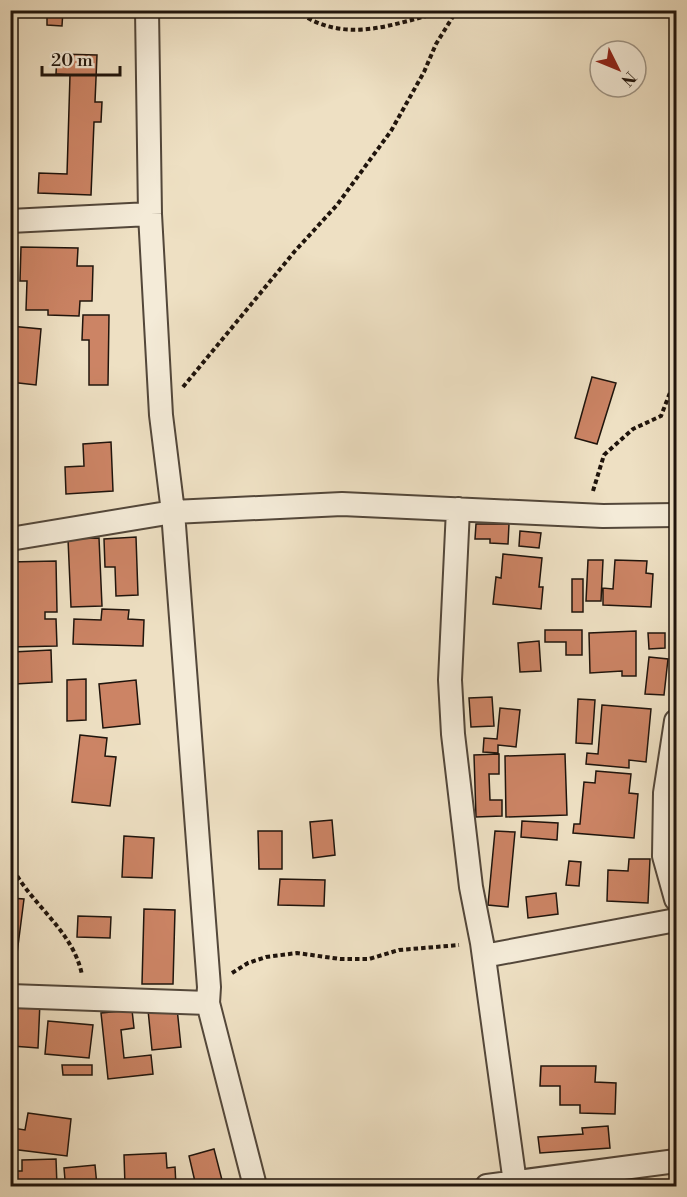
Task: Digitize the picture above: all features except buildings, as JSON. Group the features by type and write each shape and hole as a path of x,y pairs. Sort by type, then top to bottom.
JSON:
{"street":[{"path":"147,10 150,214 161,415 173,512 209,995 255,1186"},
{"path":"10,221 150,214"},
{"path":"10,539 173,512 342,504 586,515 676,515"},
{"path":"458,509 450,680 453,734 471,887 483,950 515,1183"},
{"path":"676,721 666,793 664,856 676,899"},
{"path":"483,950 676,921"},
{"path":"10,996 86,1000 209,995"},
{"path":"487,1186 676,1161"}],"path":[{"path":"295,10 309,21 335,30 360,31 449,10"},
{"path":"161,415 250,303 337,205 391,130 424,72 436,44 457,10"},
{"path":"10,183 12,116"},
{"path":"586,515 604,455 633,429 661,416 676,376"},
{"path":"10,863 18,880 70,942 81,970 86,1000"},
{"path":"209,995 248,963 267,957 297,953 369,959 399,950 483,950"}]}
